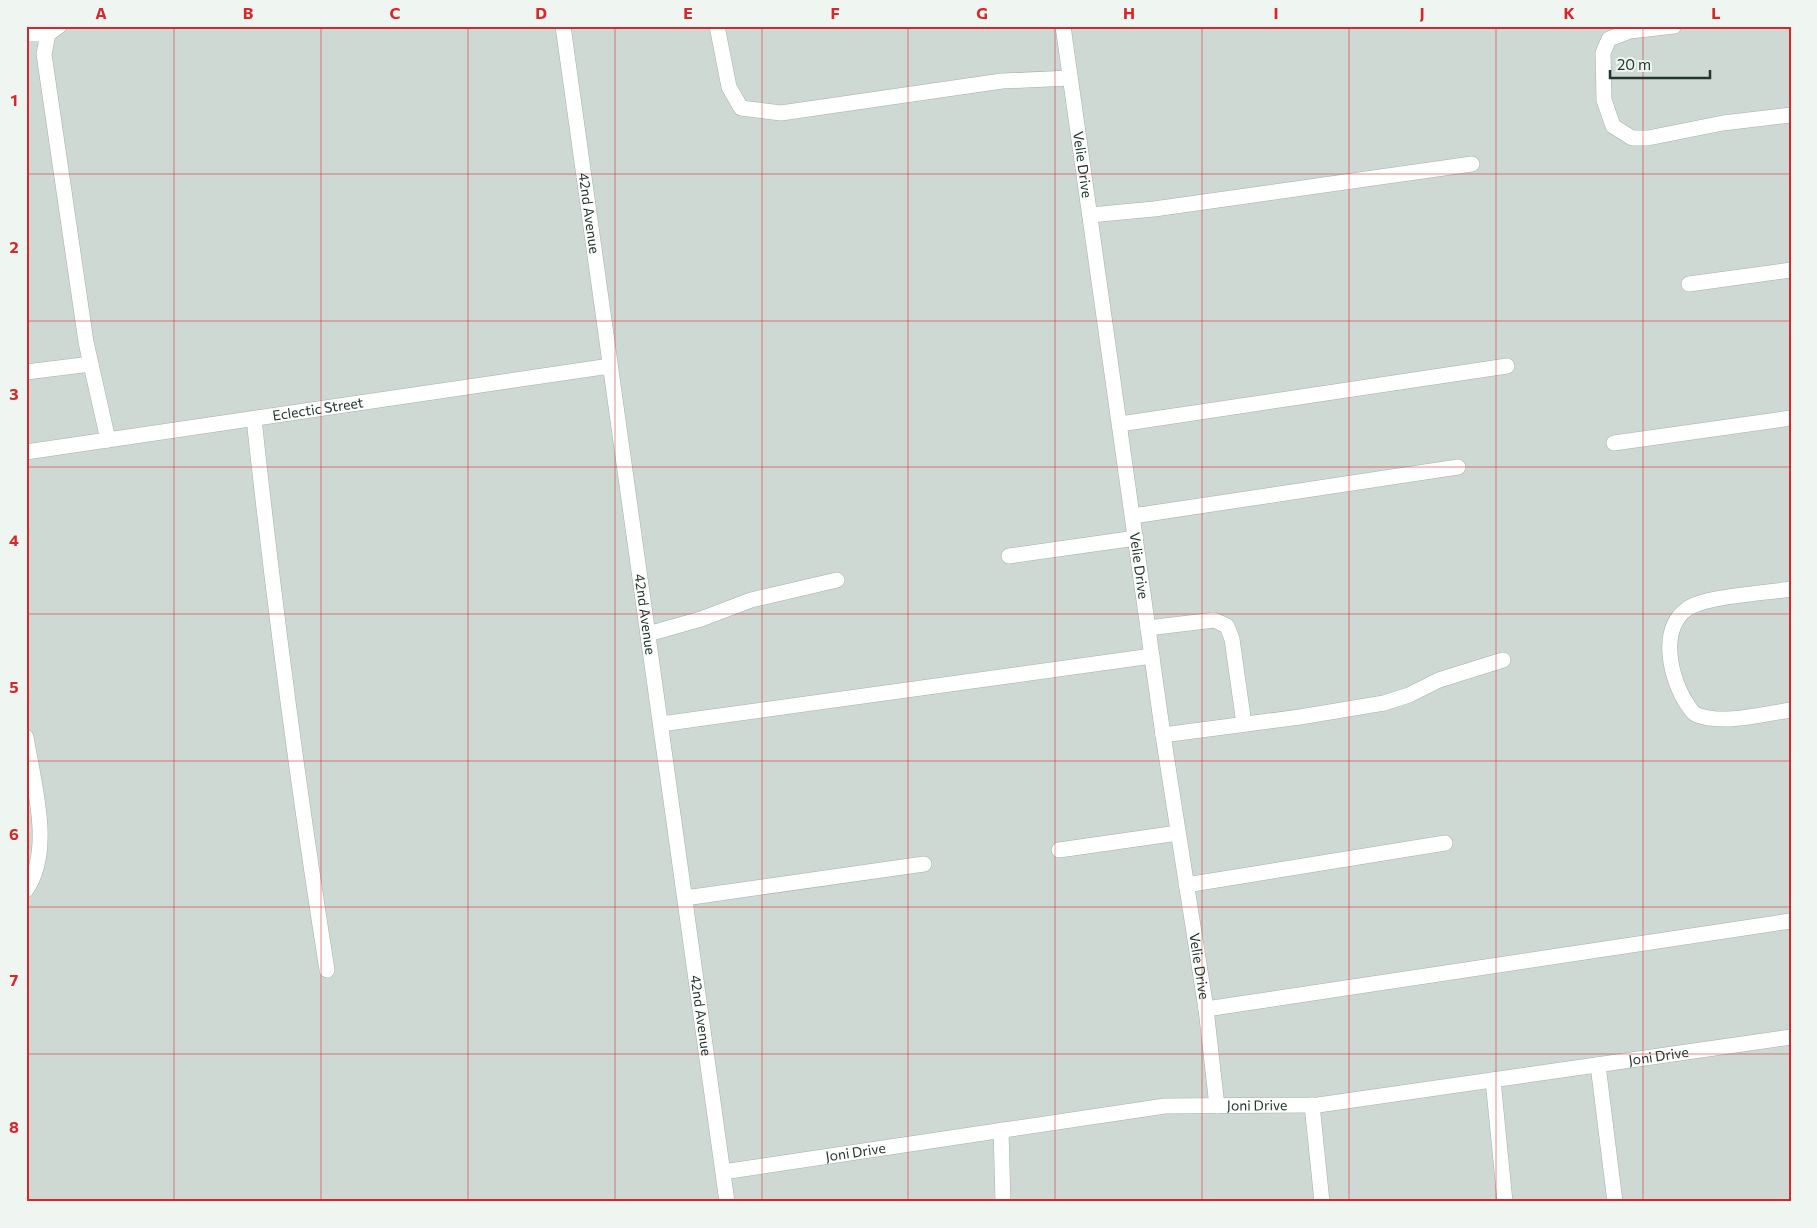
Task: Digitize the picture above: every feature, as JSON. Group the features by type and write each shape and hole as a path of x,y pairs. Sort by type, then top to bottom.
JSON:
{"street":[{"name":"42nd Avenue","path":"562,26 727,1202"},
{"path":"717,26 729,87 741,108 781,113 1002,81 1070,78"},
{"name":"Velie Drive","path":"1063,26 1163,735 1206,1009 1216,1106"},
{"path":"1674,26 1630,31 1610,39 1603,53 1604,100 1613,126 1632,138 1648,138 1723,123 1791,115"},
{"path":"26,34 54,30"},
{"path":"54,30 44,54 91,364 108,440"},
{"path":"1090,215 1154,209 1472,164"},
{"path":"1690,284 1791,270"},
{"path":"26,372 91,364"},
{"name":"Eclectic Street","path":"26,452 610,366"},
{"path":"1120,424 1507,366"},
{"path":"1614,443 1791,418"},
{"path":"254,419 271,576 297,779 327,970"},
{"path":"1132,516 1458,467"},
{"path":"1009,556 1136,538"},
{"path":"648,634 701,619 751,600 837,580"},
{"path":"1791,589 1704,602 1687,609 1676,621 1671,639 1671,662 1680,692 1694,714 1714,720 1791,710"},
{"path":"1148,628 1214,620 1227,626 1232,639 1244,724"},
{"path":"661,724 1152,656"},
{"path":"1163,735 1384,703 1409,695 1439,680 1503,660"},
{"path":"26,737 42,836 35,878 26,890"},
{"path":"1059,850 1178,833"},
{"path":"1186,885 1446,843"},
{"path":"685,898 924,864"},
{"path":"1206,1009 1791,921"},
{"name":"Joni Drive","path":"723,1172 1165,1106 1312,1105 1791,1037"},
{"path":"1598,1065 1615,1202"},
{"path":"1493,1080 1505,1202"},
{"path":"1312,1105 1322,1202"},
{"path":"1002,1130 1003,1202"}],"shaded area":[{"path":"26,26 1791,26 1791,1202 26,1202"}]}
